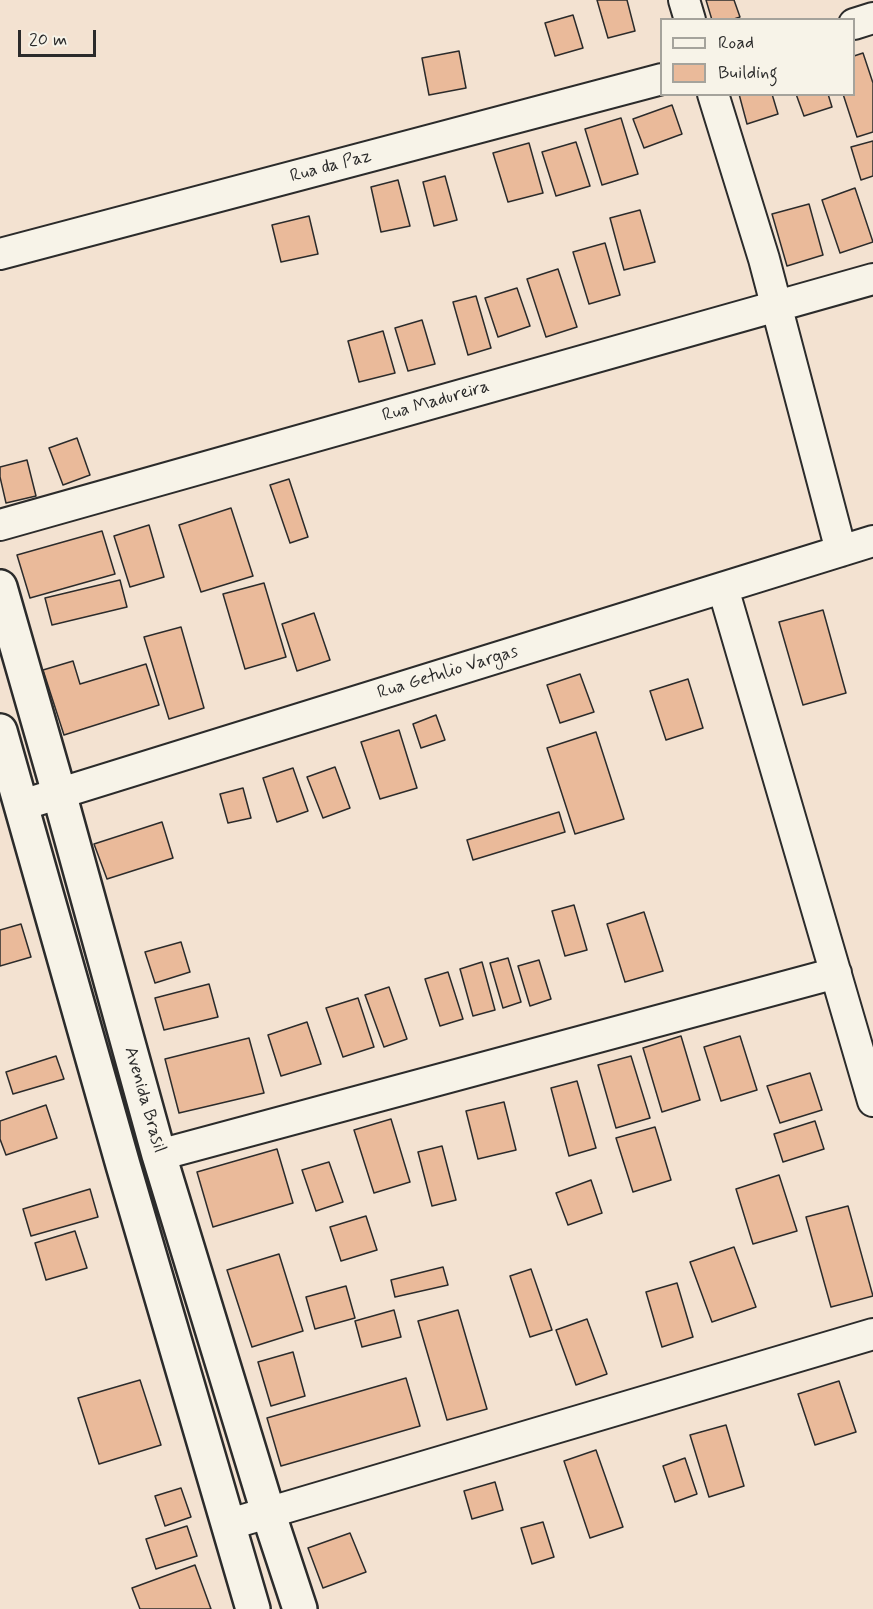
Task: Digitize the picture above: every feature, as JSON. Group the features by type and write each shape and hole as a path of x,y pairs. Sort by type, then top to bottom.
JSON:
{"street":[{"path":"684,0 689,18"},
{"path":"855,24 873,18"},
{"name":"Rua da Paz","path":"0,254 660,80"},
{"path":"714,96 764,259 841,551"},
{"name":"Rua Madureira","path":"0,525 873,279"},
{"name":"Rua Getulio Vargas","path":"22,805 873,542"},
{"name":"Avenida Brasil","path":"0,587 159,1155 296,1608"},
{"path":"723,588 873,1101"},
{"name":"Avenida Brasil","path":"0,731 123,1165 230,1524 253,1609"},
{"path":"159,1155 836,973"},
{"path":"230,1524 873,1334"}],"building":[{"path":"597,0 627,0 635,31 608,38"},
{"path":"706,0 734,0 740,17 711,18"},
{"path":"573,15 583,48 555,56 545,23"},
{"path":"459,51 466,88 429,95 422,58"},
{"path":"863,53 873,83 873,132 857,137 844,96 855,96 855,56"},
{"path":"740,96 773,96 778,114 747,124"},
{"path":"797,96 829,96 832,107 804,116"},
{"path":"672,105 682,134 644,148 633,119"},
{"path":"621,118 638,174 602,185 585,129"},
{"path":"873,141 873,176 861,180 851,147"},
{"path":"576,142 590,186 556,196 542,152"},
{"path":"529,143 543,193 508,202 493,153"},
{"path":"445,176 457,220 434,226 423,182"},
{"path":"398,180 410,226 381,232 371,187"},
{"path":"855,188 873,242 840,253 822,200"},
{"path":"809,204 823,255 787,266 772,214"},
{"path":"640,210 655,262 624,270 610,218"},
{"path":"309,216 318,254 281,262 272,225"},
{"path":"605,243 620,295 589,304 573,252"},
{"path":"558,269 577,327 546,337 527,279"},
{"path":"517,288 530,326 498,337 485,298"},
{"path":"476,296 491,348 468,355 453,302"},
{"path":"422,320 435,364 408,371 395,328"},
{"path":"383,331 395,373 359,382 348,341"},
{"path":"77,438 90,475 63,485 49,448"},
{"path":"27,460 36,496 6,503 0,467"},
{"path":"289,479 308,537 290,543 270,485"},
{"path":"231,508 253,576 201,592 179,525"},
{"path":"149,525 164,577 130,587 114,536"},
{"path":"102,531 115,574 30,598 17,555"},
{"path":"120,580 127,607 52,625 45,598"},
{"path":"264,583 286,657 245,669 223,594"},
{"path":"823,610 846,693 803,705 779,622"},
{"path":"314,613 330,660 297,671 282,624"},
{"path":"181,627 204,708 169,719 144,637"},
{"path":"73,661 80,684 146,664 159,705 64,735 43,670"},
{"path":"580,674 594,712 560,723 547,685"},
{"path":"688,679 703,728 666,740 650,691"},
{"path":"436,715 445,740 421,748 413,724"},
{"path":"399,730 417,788 380,799 361,742"},
{"path":"596,732 624,819 575,834 547,748"},
{"path":"335,767 350,808 323,818 307,777"},
{"path":"293,768 308,811 277,822 263,778"},
{"path":"243,788 251,818 228,823 220,794"},
{"path":"559,812 565,832 473,860 467,840"},
{"path":"162,822 173,858 107,879 94,844"},
{"path":"574,905 587,950 565,956 552,911"},
{"path":"644,912 663,971 625,982 607,924"},
{"path":"21,924 31,957 0,966 0,930"},
{"path":"181,942 190,972 155,983 145,952"},
{"path":"508,958 521,1002 503,1008 490,963"},
{"path":"539,960 551,999 530,1006 518,966"},
{"path":"482,962 495,1010 473,1016 460,969"},
{"path":"448,972 463,1019 440,1026 425,979"},
{"path":"209,984 218,1017 164,1030 155,998"},
{"path":"389,987 407,1039 384,1047 365,995"},
{"path":"358,998 374,1047 343,1057 326,1008"},
{"path":"307,1022 321,1064 281,1076 268,1035"},
{"path":"681,1036 700,1100 662,1112 643,1048"},
{"path":"740,1036 757,1090 721,1101 704,1047"},
{"path":"249,1038 264,1093 179,1113 165,1059"},
{"path":"56,1056 64,1079 13,1094 6,1072"},
{"path":"631,1056 650,1118 616,1128 598,1065"},
{"path":"810,1073 822,1110 780,1123 767,1086"},
{"path":"577,1081 596,1148 569,1156 551,1088"},
{"path":"504,1102 516,1150 478,1159 466,1111"},
{"path":"46,1105 57,1138 6,1155 0,1139 0,1121"},
{"path":"391,1119 410,1182 374,1193 354,1130"},
{"path":"815,1121 824,1149 783,1162 774,1134"},
{"path":"655,1127 671,1180 633,1192 616,1138"},
{"path":"442,1146 456,1200 432,1206 418,1152"},
{"path":"277,1149 293,1203 213,1227 197,1172"},
{"path":"329,1162 343,1202 316,1211 302,1170"},
{"path":"779,1175 797,1231 753,1244 736,1189"},
{"path":"591,1180 602,1213 568,1225 556,1193"},
{"path":"90,1189 98,1217 31,1236 23,1209"},
{"path":"848,1206 873,1296 831,1307 806,1217"},
{"path":"366,1216 377,1250 341,1261 330,1227"},
{"path":"75,1231 87,1268 46,1280 35,1243"},
{"path":"734,1247 756,1307 712,1322 690,1262"},
{"path":"279,1254 303,1331 252,1347 227,1270"},
{"path":"443,1267 448,1285 395,1297 391,1280"},
{"path":"531,1269 552,1330 530,1337 510,1276"},
{"path":"677,1283 693,1337 662,1347 646,1292"},
{"path":"346,1286 355,1318 315,1329 306,1297"},
{"path":"394,1310 401,1337 362,1347 355,1321"},
{"path":"458,1310 487,1409 447,1420 418,1321"},
{"path":"587,1319 607,1374 576,1385 556,1330"},
{"path":"293,1352 305,1396 271,1406 258,1362"},
{"path":"406,1378 420,1426 281,1466 267,1418"},
{"path":"140,1380 161,1445 99,1464 78,1398"},
{"path":"839,1381 856,1432 815,1445 798,1394"},
{"path":"726,1425 744,1486 709,1497 690,1435"},
{"path":"596,1450 623,1527 590,1538 564,1461"},
{"path":"685,1458 697,1494 675,1502 663,1466"},
{"path":"495,1482 503,1510 472,1519 464,1491"},
{"path":"181,1488 191,1517 165,1526 155,1496"},
{"path":"543,1522 554,1557 532,1564 521,1528"},
{"path":"187,1526 197,1556 156,1569 146,1539"},
{"path":"350,1533 366,1572 323,1588 308,1548"},
{"path":"195,1565 211,1609 140,1609 132,1588"}]}
